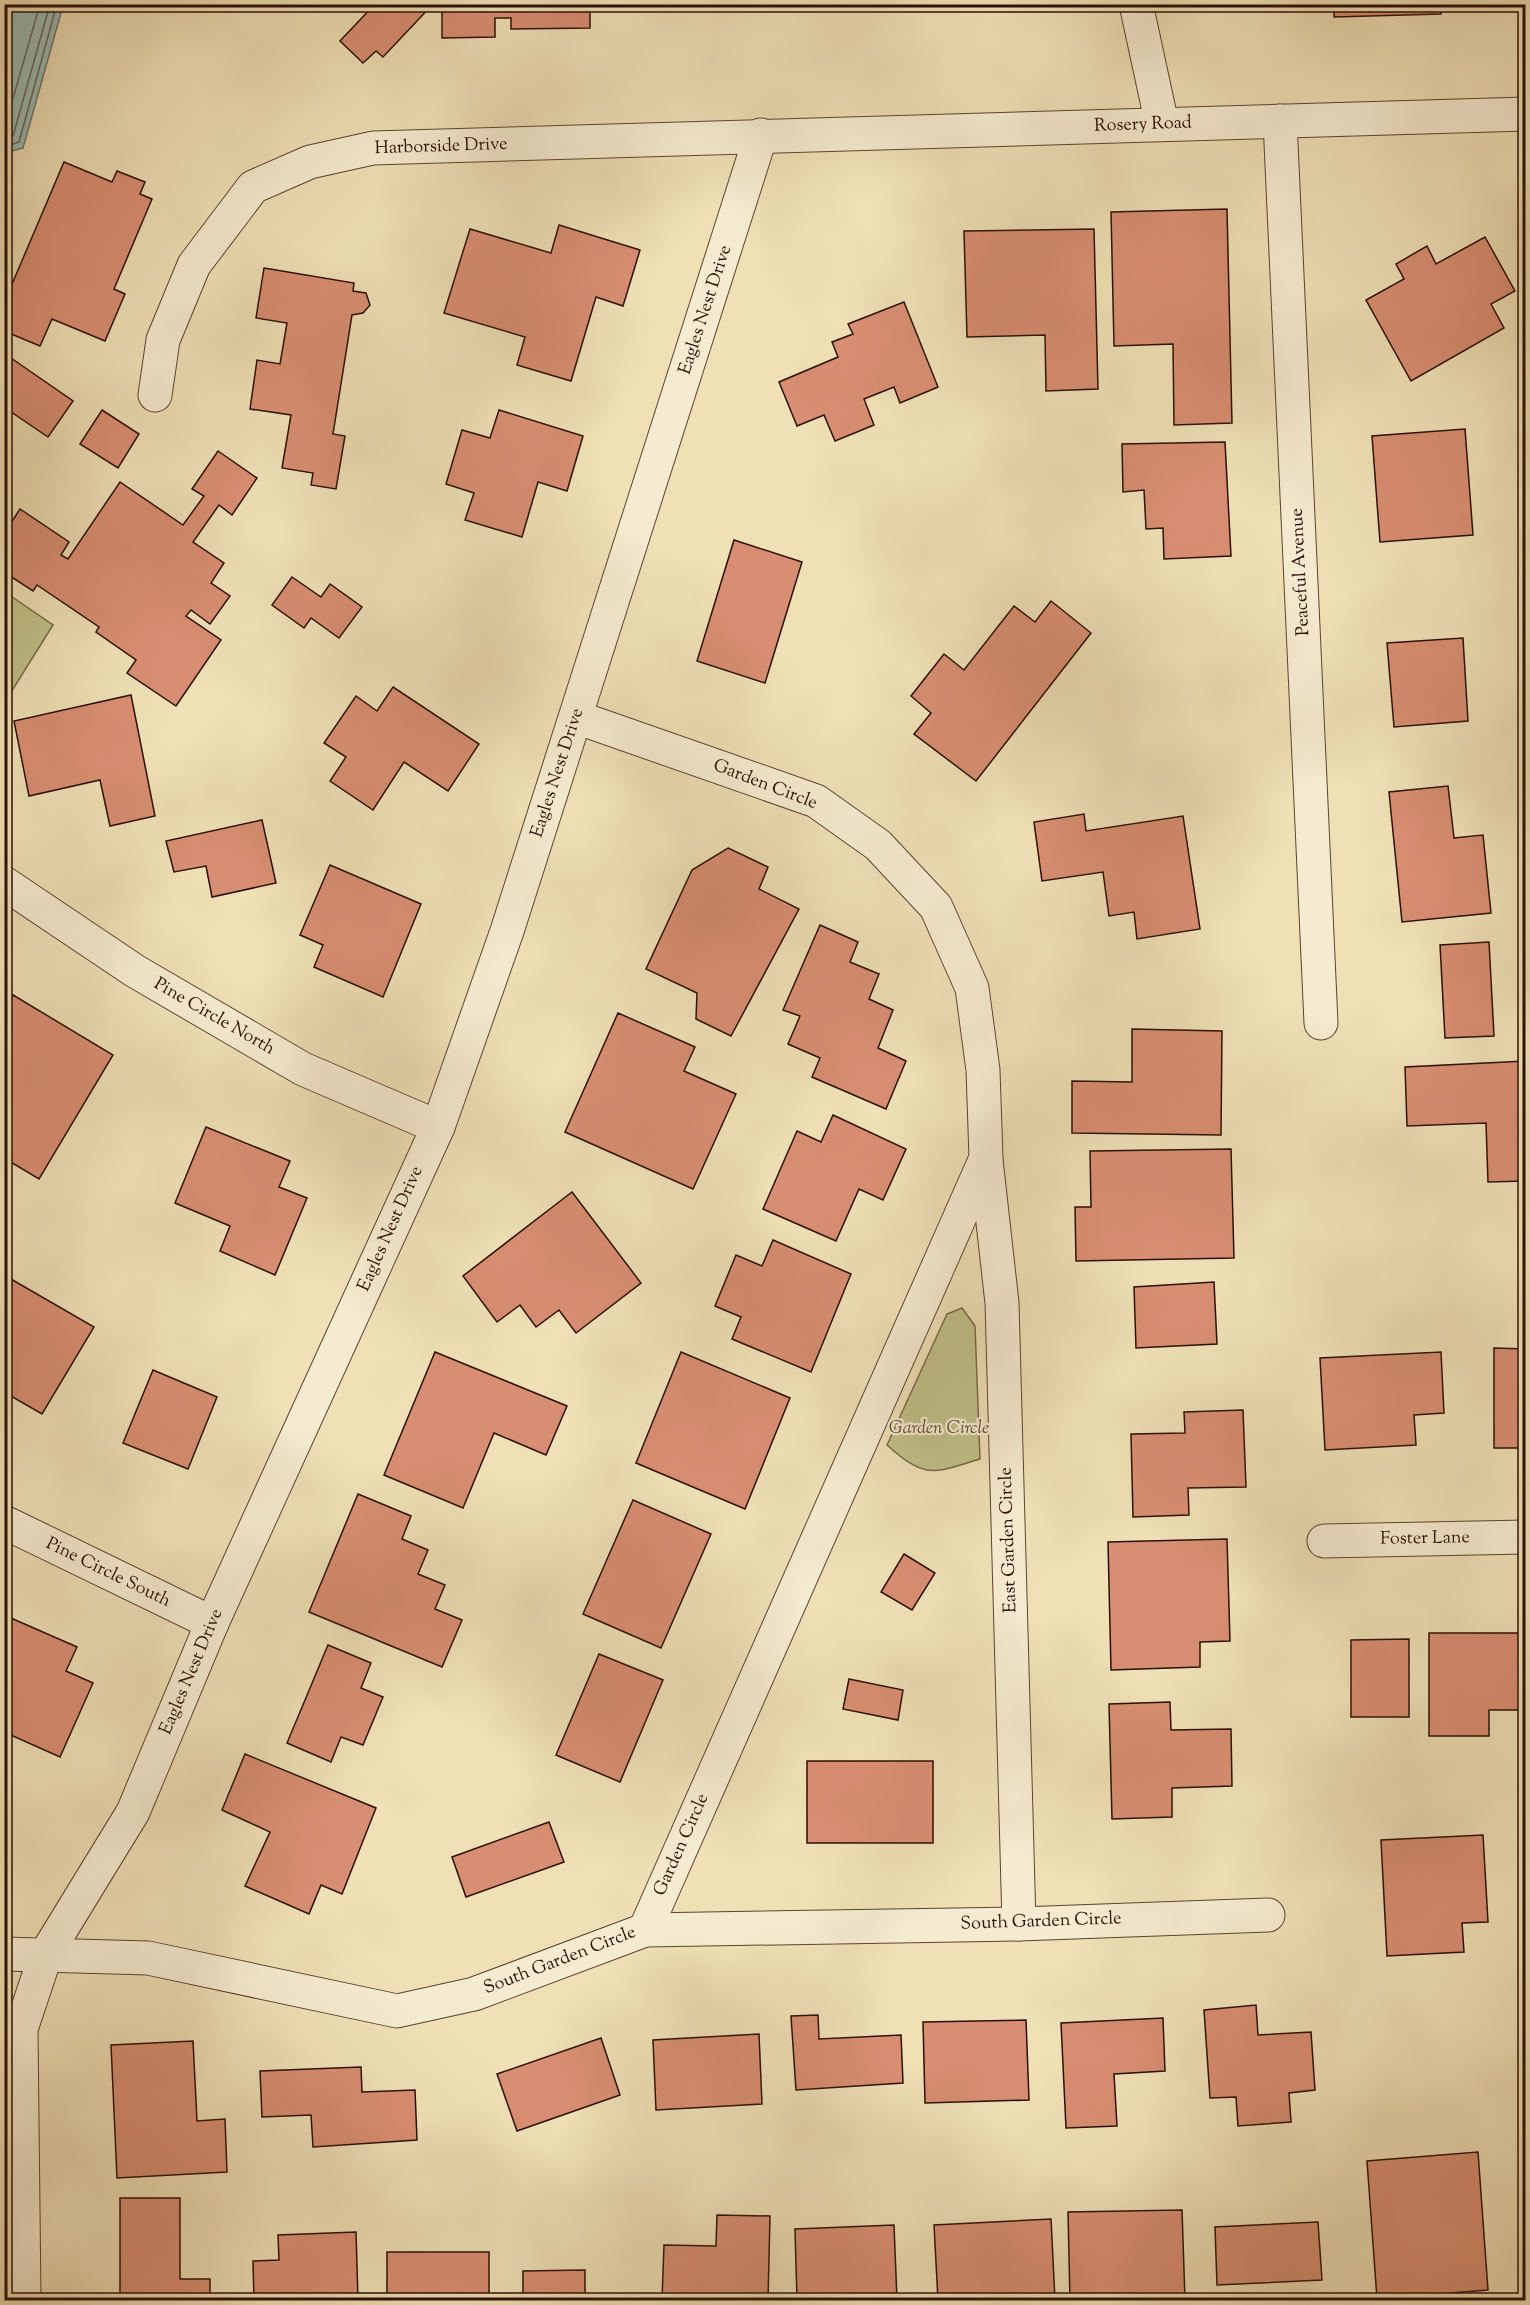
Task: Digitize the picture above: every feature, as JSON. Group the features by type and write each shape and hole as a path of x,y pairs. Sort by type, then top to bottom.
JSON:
{"street":[{"path":"1136,4 1162,124"},
{"name":"Rosery Road","path":"761,135 1526,114"},
{"name":"Peaceful Avenue","path":"1280,121 1321,1023"},
{"name":"Harborside Drive","path":"155,395 163,340 194,265 253,187 282,174 310,162 373,148 761,135"},
{"name":"Eagles Nest Drive","path":"24,2301 21,2029 46,1954 133,1812 212,1623 438,1127 507,931 761,135"},
{"name":"Garden Circle","path":"576,717 816,801 878,845 936,907 972,988 983,1070 986,1158 645,1930"},
{"name":"Pine Circle North","path":"4,883 135,971 303,1069 438,1127"},
{"name":"East Garden Circle","path":"986,1158 1002,1303 1019,1923"},
{"name":"Pine Circle South","path":"4,1522 212,1623"},
{"name":"Foster Lane","path":"1324,1541 1526,1537"},
{"name":"South Garden Circle","path":"4,1954 148,1958 397,2011 474,1994 645,1930 1268,1916"}],"green space":[{"path":"5,592 53,625 5,702"},
{"name":"Garden Circle","path":"962,1308 975,1326 980,1459 940,1470 921,1469 887,1445 947,1314"}],"water":[{"path":"5,4 69,5 61,13 23,148 5,153"}],"building":[{"path":"375,4 433,4 383,57 376,51 363,63 340,41"},
{"path":"442,4 590,4 590,28 511,29 511,18 495,18 495,37 442,38"},
{"path":"1334,4 1441,4 1441,14 1334,17"},
{"path":"64,162 112,182 117,171 145,182 140,194 152,199 114,289 125,294 105,341 52,319 40,346 4,331 4,303"},
{"path":"1227,209 1232,423 1174,425 1173,344 1114,346 1111,212"},
{"path":"559,225 640,250 623,306 596,297 571,381 517,365 525,337 444,313 470,229 551,253"},
{"path":"1094,229 1098,389 1046,391 1045,335 967,337 964,231"},
{"path":"1485,237 1515,291 1491,304 1504,328 1411,381 1366,300 1404,279 1396,264 1427,246 1436,264"},
{"path":"264,268 354,283 353,291 366,293 370,305 363,313 352,315 333,434 345,436 336,489 311,485 313,473 282,468 291,415 250,409 257,360 280,364 287,323 256,318"},
{"path":"904,302 938,387 900,403 894,387 864,399 874,425 835,441 824,415 797,426 779,382 838,357 832,342 853,334 848,324"},
{"path":"11,358 73,401 48,437 4,407 4,367"},
{"path":"102,410 139,434 118,468 80,444"},
{"path":"499,410 583,436 567,491 538,482 522,537 465,520 474,493 446,484 462,430 490,438"},
{"path":"1465,429 1473,535 1380,542 1372,436"},
{"path":"1225,442 1231,556 1164,559 1163,528 1146,529 1144,490 1123,492 1122,444"},
{"path":"218,451 257,478 232,515 219,505 193,542 224,563 211,583 230,596 210,624 191,610 186,616 221,640 176,706 127,673 136,660 96,632 99,627 37,585 33,591 4,572 4,523 9,526 20,509 69,542 61,555 68,559 120,482 183,525 204,496 192,489"},
{"path":"734,540 802,562 765,683 697,661"},
{"path":"292,577 321,597 330,584 362,607 339,638 311,618 304,628 272,605"},
{"path":"1051,601 1091,633 976,781 914,734 931,713 911,696 944,654 964,670 1014,606 1035,622"},
{"path":"1463,638 1468,721 1394,727 1387,643"},
{"path":"393,687 479,744 448,791 404,762 373,810 330,781 346,757 324,743 356,696 377,711"},
{"path":"131,695 155,816 110,826 100,780 29,796 14,721"},
{"path":"1448,786 1454,838 1483,835 1491,913 1402,922 1389,792"},
{"path":"1084,814 1086,831 1183,816 1200,929 1137,939 1134,912 1109,916 1103,872 1042,881 1034,822"},
{"path":"262,820 276,883 212,897 206,866 174,872 166,841"},
{"path":"728,848 768,867 759,889 799,909 731,1036 696,1019 697,993 646,969 692,870"},
{"path":"330,865 421,904 383,997 314,967 323,945 300,935"},
{"path":"820,925 858,942 850,962 879,974 869,999 893,1010 878,1048 906,1061 886,1109 812,1077 820,1058 788,1044 800,1016 783,1010"},
{"path":"1489,942 1494,1036 1445,1038 1440,945"},
{"path":"13,995 113,1055 39,1179 4,1158 4,1010"},
{"path":"618,1013 695,1047 684,1071 736,1094 693,1189 565,1132"},
{"path":"1132,1029 1222,1031 1221,1135 1072,1133 1072,1081 1132,1082"},
{"path":"1526,1061 1526,1181 1488,1182 1486,1123 1407,1126 1405,1067"},
{"path":"833,1115 906,1149 883,1200 859,1189 836,1241 763,1209 797,1131 821,1142"},
{"path":"206,1127 290,1161 279,1187 307,1198 275,1275 220,1251 230,1226 175,1203"},
{"path":"1231,1149 1234,1258 1076,1261 1075,1207 1091,1207 1090,1151"},
{"path":"572,1192 641,1283 576,1333 559,1310 536,1327 520,1305 497,1322 463,1276"},
{"path":"773,1240 851,1274 811,1372 732,1339 741,1317 715,1306 736,1255 762,1266"},
{"path":"4,1275 94,1327 42,1414 4,1392"},
{"path":"1214,1282 1217,1344 1136,1348 1134,1287"},
{"path":"1494,1348 1526,1349 1526,1448 1494,1448"},
{"path":"435,1352 567,1406 546,1455 494,1433 463,1508 384,1475"},
{"path":"681,1352 790,1398 745,1509 636,1463"},
{"path":"1441,1352 1444,1413 1414,1415 1416,1445 1325,1450 1320,1358"},
{"path":"153,1370 217,1397 188,1469 123,1443"},
{"path":"1243,1410 1246,1487 1188,1488 1189,1515 1133,1517 1131,1434 1185,1433 1184,1412"},
{"path":"358,1494 411,1516 402,1539 428,1550 418,1574 445,1585 435,1609 462,1620 442,1667 309,1612"},
{"path":"633,1500 711,1534 661,1648 583,1614"},
{"path":"1227,1539 1230,1641 1200,1642 1200,1667 1111,1670 1108,1542"},
{"path":"904,1554 935,1573 912,1610 881,1592"},
{"path":"4,1615 77,1647 66,1671 93,1683 60,1757 4,1732"},
{"path":"1429,1633 1519,1633 1519,1710 1489,1710 1489,1736 1429,1736"},
{"path":"1409,1639 1409,1717 1351,1717 1351,1640"},
{"path":"328,1645 371,1663 361,1688 383,1697 363,1745 341,1737 331,1762 287,1743"},
{"path":"599,1654 663,1680 620,1782 556,1755"},
{"path":"849,1679 903,1690 898,1720 843,1709"},
{"path":"1170,1702 1171,1730 1231,1729 1232,1786 1172,1788 1172,1817 1112,1819 1109,1704"},
{"path":"245,1754 376,1808 342,1894 321,1885 309,1914 245,1886 270,1832 222,1810"},
{"path":"807,1761 933,1761 933,1843 807,1843"},
{"path":"549,1822 564,1862 466,1897 452,1857"},
{"path":"1483,1835 1488,1922 1462,1923 1464,1952 1387,1956 1381,1840"},
{"path":"1256,2005 1258,2035 1311,2032 1315,2090 1289,2093 1291,2122 1238,2126 1236,2097 1210,2098 1204,2010"},
{"path":"818,2015 819,2039 901,2035 903,2083 796,2090 791,2016"},
{"path":"1163,2018 1165,2071 1114,2074 1117,2126 1066,2128 1061,2023"},
{"path":"1026,2020 1029,2100 925,2103 923,2022"},
{"path":"759,2034 762,2104 656,2110 653,2040"},
{"path":"601,2038 620,2095 517,2131 497,2074"},
{"path":"193,2041 197,2121 225,2119 227,2172 117,2178 111,2045"},
{"path":"361,2067 362,2092 415,2090 417,2140 313,2147 311,2115 262,2117 260,2071"},
{"path":"1478,2152 1488,2290 1377,2299 1367,2161"},
{"path":"120,2198 180,2198 180,2279 210,2279 210,2300 120,2300"},
{"path":"1182,2210 1185,2300 1070,2300 1068,2212"},
{"path":"717,2215 770,2216 768,2300 662,2300 664,2245 716,2246"},
{"path":"1051,2219 1055,2300 938,2300 934,2225"},
{"path":"1318,2222 1322,2280 1217,2285 1215,2227"},
{"path":"894,2225 897,2300 797,2300 795,2229"},
{"path":"356,2232 358,2300 254,2300 253,2261 279,2260 278,2235"},
{"path":"387,2252 489,2252 489,2300 387,2300"},
{"path":"585,2270 585,2300 523,2300 523,2271"}]}
